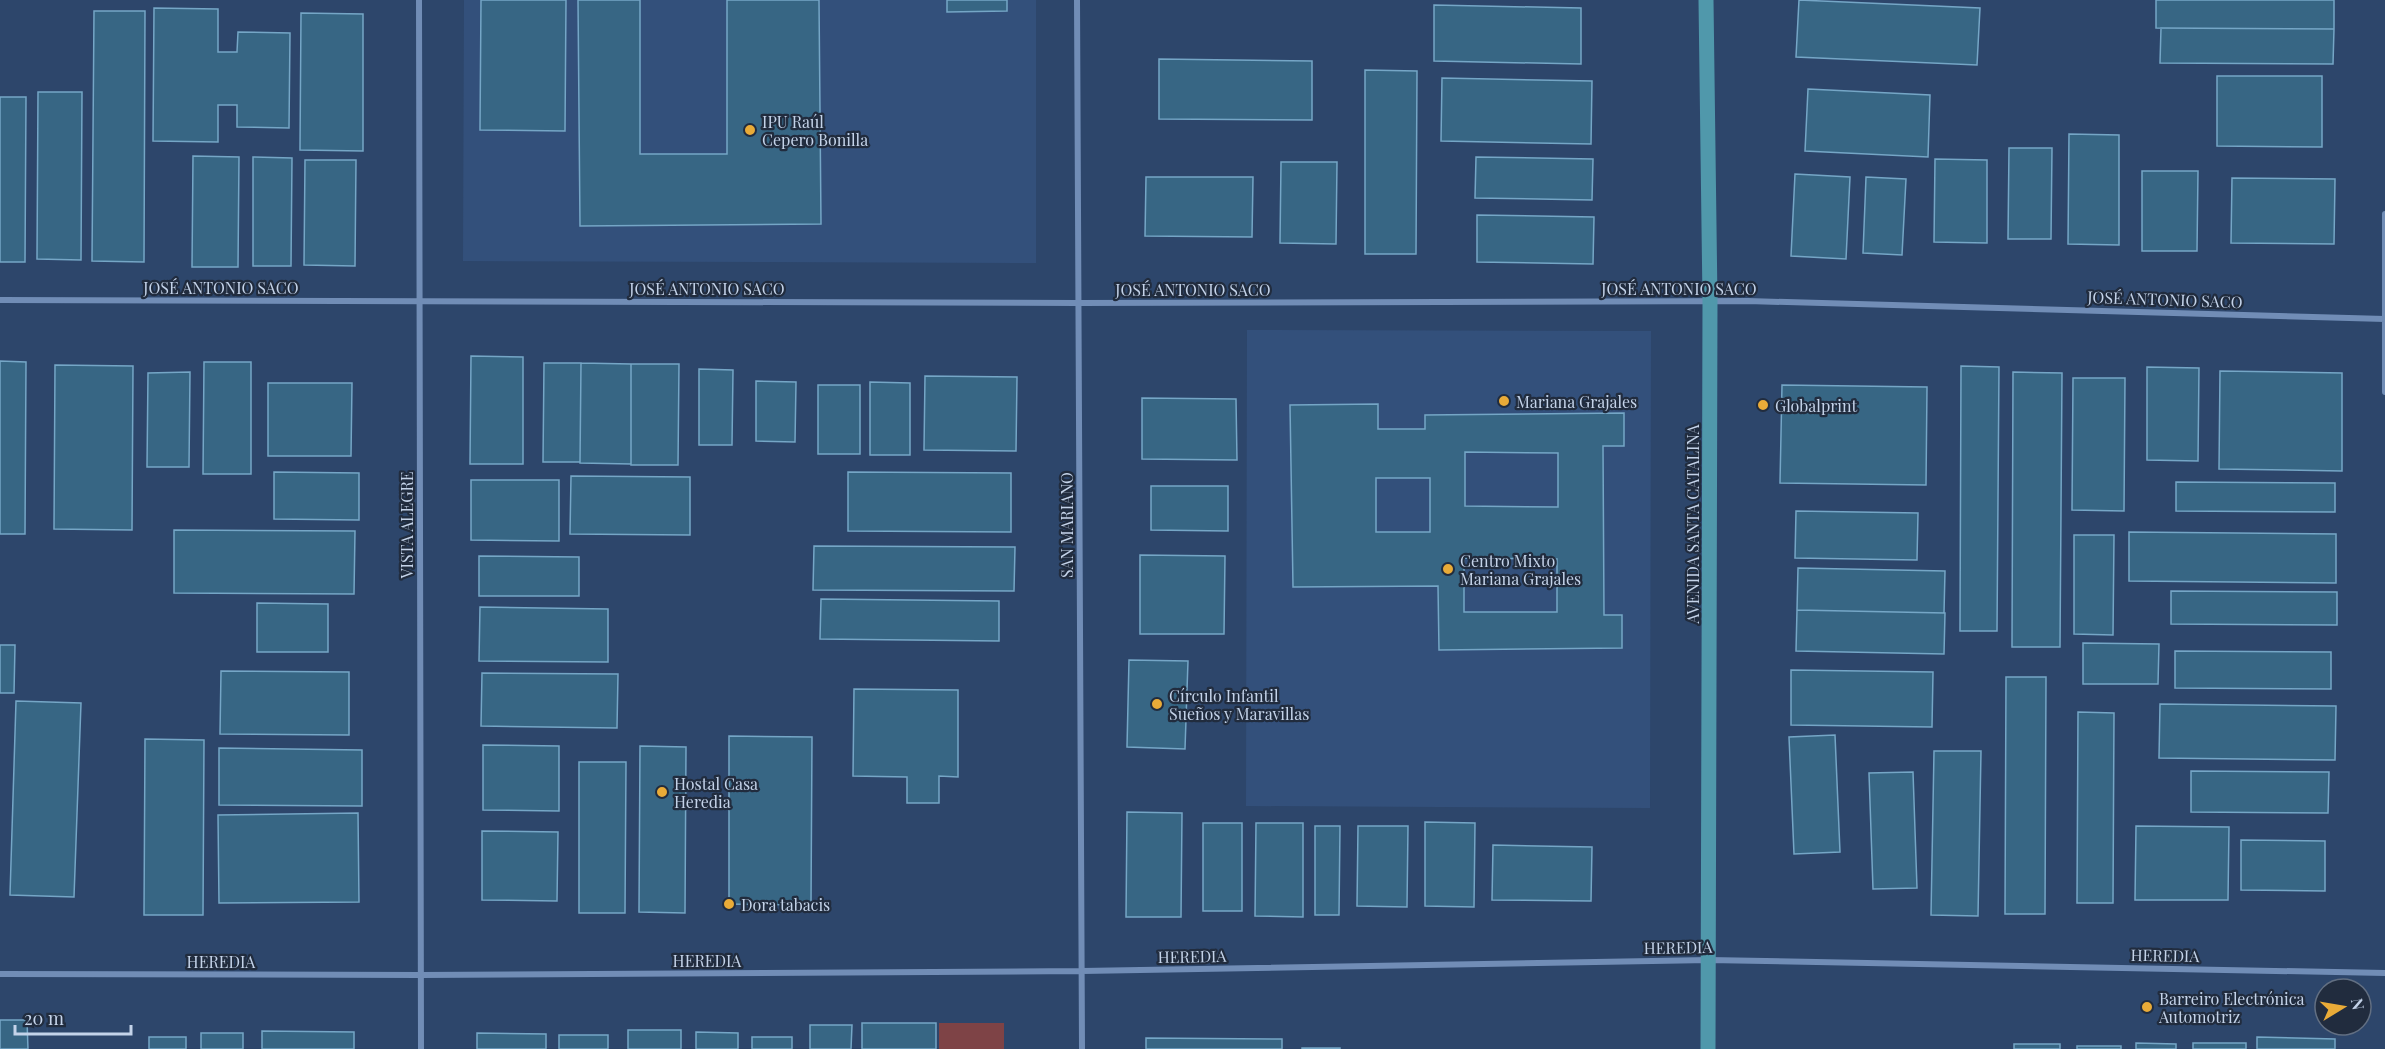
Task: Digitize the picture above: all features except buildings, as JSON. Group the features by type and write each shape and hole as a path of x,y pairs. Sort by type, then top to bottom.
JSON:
{"main road":[{"name":"AVENIDA SANTA CATALINA","path":"1706,0 1710,301 1708,1049"}],"street":[{"name":"VISTA ALEGRE","path":"419,0 421,1049"},
{"name":"SAN MARIANO","path":"1077,0 1082,1049"},
{"path":"2385,214 2385,392"},
{"name":"JOSÉ ANTONIO SACO","path":"0,300 1078,303 1710,301 2384,319"},
{"name":"HEREDIA","path":"0,974 422,975 1082,971 1709,960 2385,973"}],"shaded area":[{"name":"IPU Raúl Cepero Bonilla","path":"464,0 1036,0 1036,263 463,261"},
{"name":"Centro Mixto Mariana Grajales","path":"1247,330 1651,331 1650,808 1246,806"},
{"path":"939,1023 1004,1023 1004,1049 939,1049"}],"place":[{"name":"IPU Raúl Cepero Bonilla","path":"750,130"},
{"name":"Mariana Grajales","path":"1504,401"},
{"name":"Globalprint","path":"1763,405"},
{"name":"Centro Mixto Mariana Grajales","path":"1448,569"},
{"name":"Círculo Infantil Sueños y Maravillas","path":"1157,704"},
{"name":"Hostal Casa Heredia","path":"662,792"},
{"name":"Dora tabacis","path":"729,904"},
{"name":"Barreiro Electrónica Automotriz","path":"2147,1007"}]}
